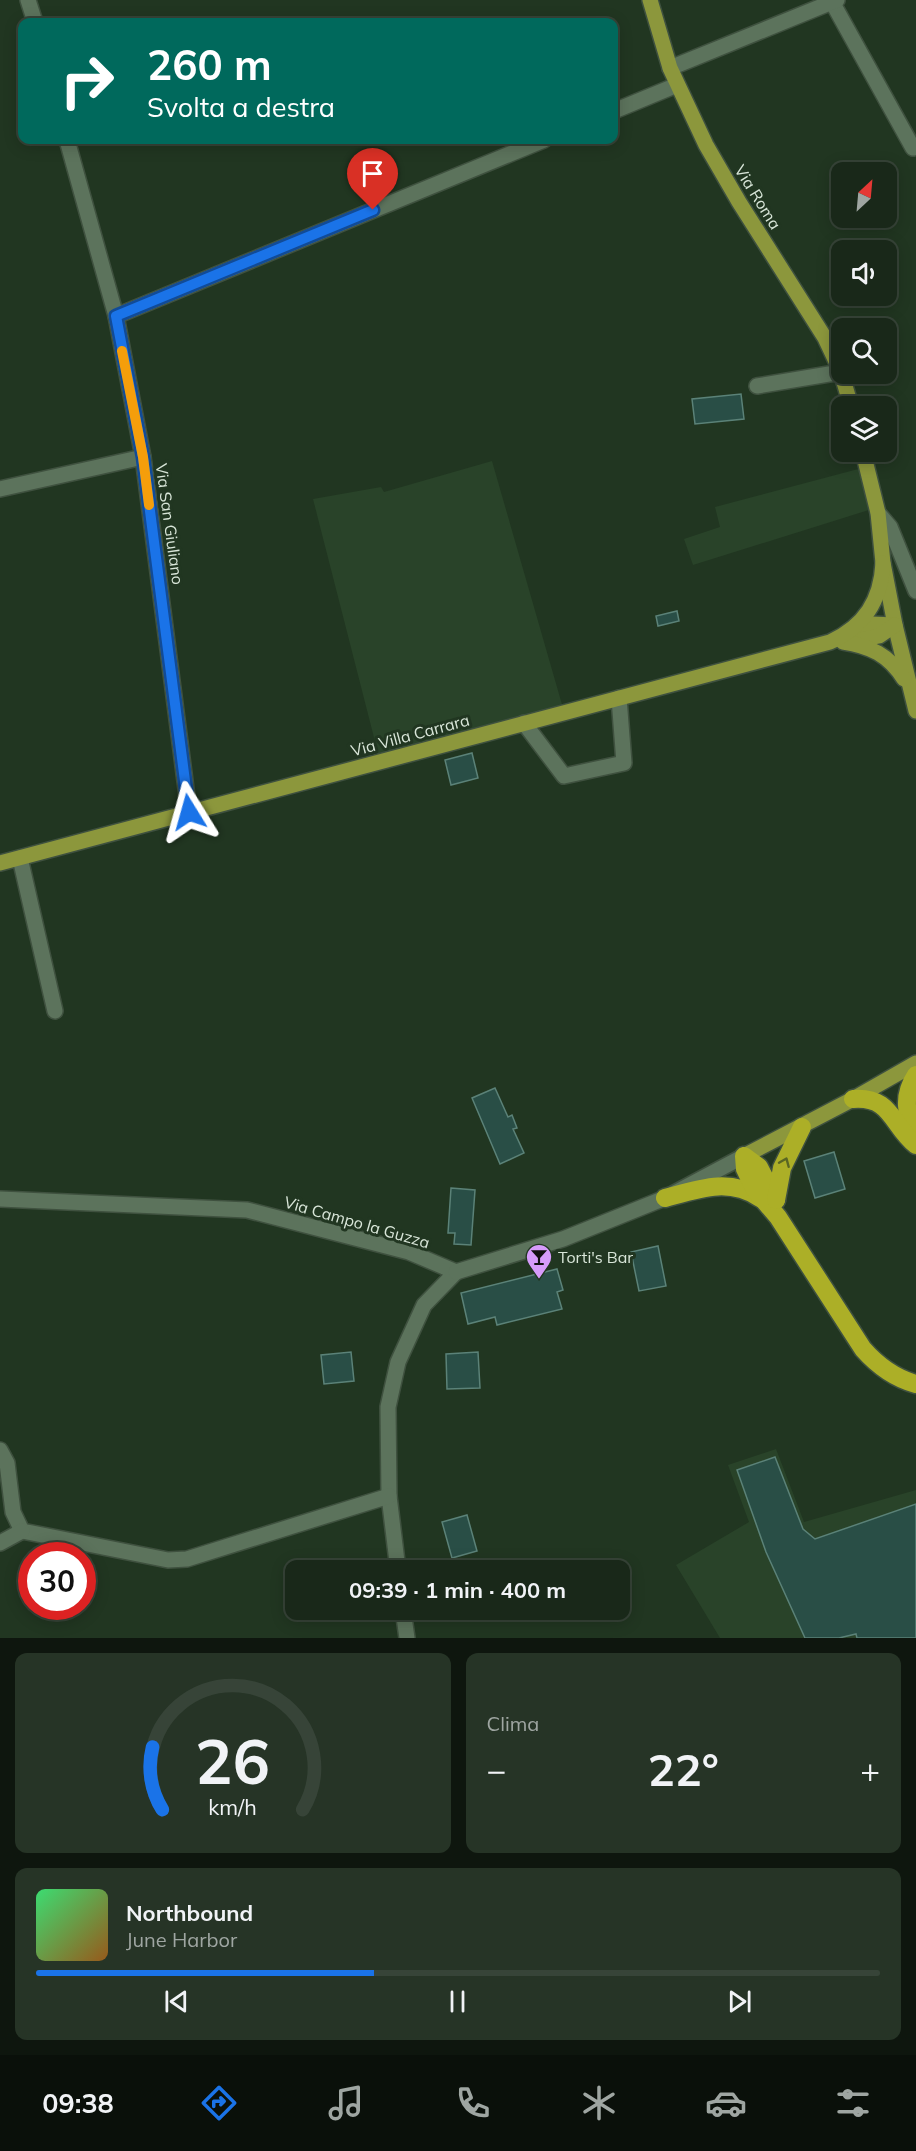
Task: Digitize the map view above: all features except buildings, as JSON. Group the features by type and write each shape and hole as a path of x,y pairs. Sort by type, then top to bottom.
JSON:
{"highway":[{"path":"916,1075 908,1090 906,1107 916,1136"},
{"path":"853,1099 879,1102 916,1145"},
{"path":"772,1205 782,1168 802,1126"},
{"path":"744,1156 759,1167 772,1205 851,1333 878,1365 902,1380 916,1384"},
{"path":"664,1198 710,1186 725,1186 743,1189 772,1205"},
{"path":"851,1333 889,1362 916,1373"}],"main road":[{"name":"Via Roma","path":"650,0 670,68 706,145 739,202 825,338 831,352"},
{"path":"865,462 878,513 883,563 895,625 916,711"},
{"path":"836,642 852,629 871,608 882,581 883,563"},
{"path":"852,629 871,624 895,625"},
{"path":"836,642 870,639 895,625"},
{"path":"836,642 870,648 883,655 893,664 909,687"},
{"name":"Via Villa Carrara","path":"0,863 836,642"},
{"path":"744,1156 916,1063"}],"street":[{"path":"28,0 34,18"},
{"path":"670,68 833,1 913,148"},
{"path":"618,109 677,85"},
{"name":"Via San Giuliano","path":"68,144 116,316 143,457 189,812"},
{"path":"116,316 534,144"},
{"path":"757,386 831,374"},
{"path":"0,489 143,457"},
{"path":"878,513 890,527 916,591"},
{"path":"524,723 564,776 624,763 619,698"},
{"path":"20,858 55,1011"},
{"path":"397,1560 389,1496 388,1407 398,1362 424,1305 456,1272 563,1239 664,1198 744,1156"},
{"name":"Via Campo la Guzza","path":"0,1199 247,1210 409,1252 456,1272"},
{"path":"0,1450 7,1463 13,1512 22,1531"},
{"path":"0,1543 22,1531 168,1560 187,1559 389,1496"},
{"path":"404,1620 407,1638"}],"shaded area":[{"path":"492,461 563,708 379,757 313,499 381,487 384,492"},
{"path":"862,468 872,509 693,565 684,539 720,527 715,507"},
{"path":"776,1449 804,1522 916,1490 916,1638 720,1638 676,1565 749,1522 728,1465"}],"slow traffic":[{"path":"122,351 143,457 149,505"}],"place":[{"name":"Torti's Bar","path":"539,1280"}],"route":[{"path":"189,812 143,457 116,316 373,210"}]}
